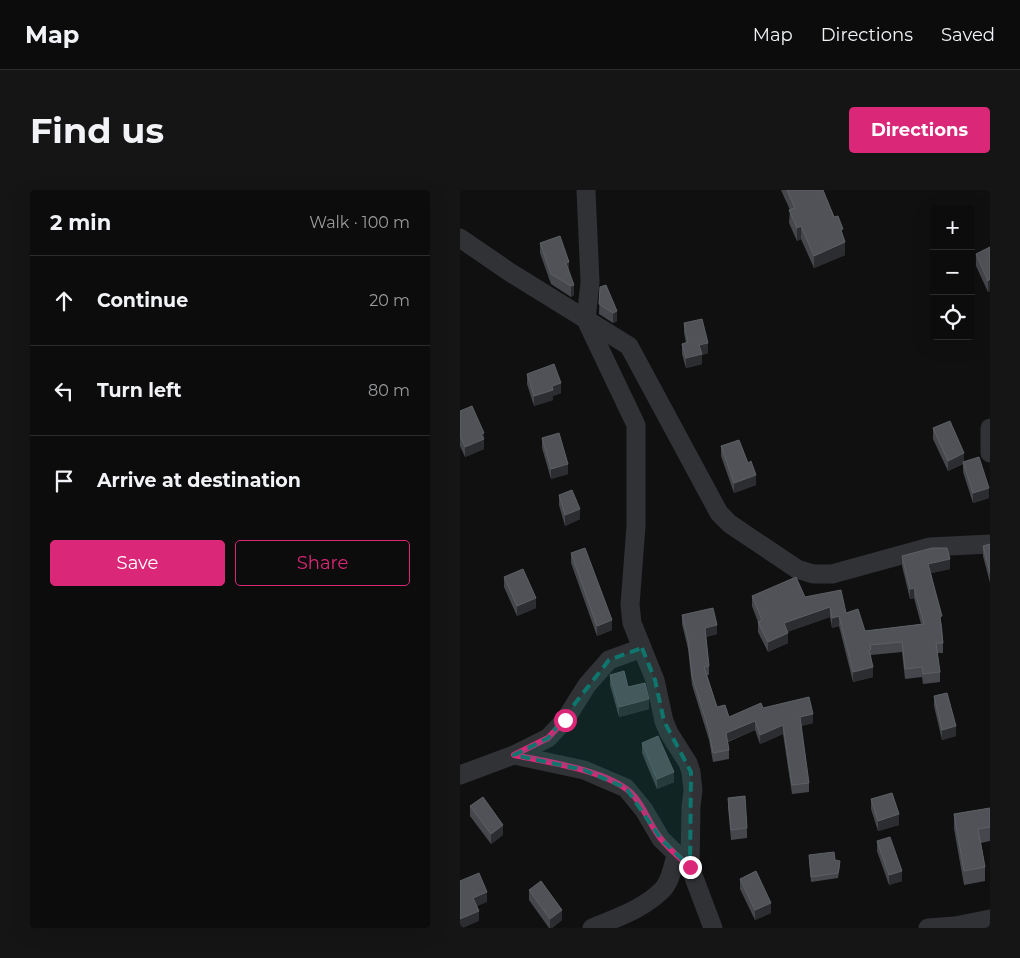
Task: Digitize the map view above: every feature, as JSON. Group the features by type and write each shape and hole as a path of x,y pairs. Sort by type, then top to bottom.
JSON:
{"street":[{"path":"586,190 590,282 586,320 636,425 636,526 630,604 632,623 655,680 664,721 669,733 688,763 693,790 683,861 664,887 650,900 617,918 597,926"},
{"path":"460,238 629,346 719,514 730,524 797,569 813,574 832,574 930,547 990,544"},
{"path":"990,428 990,453"},
{"path":"460,775 514,755 548,738 565,720 587,685 610,660 642,648"},
{"path":"514,755 584,770 626,788 644,810 661,839 683,861 713,928"},
{"path":"928,928 955,926 990,919"},
{"path":"597,926 621,928"}],"highlighted area":[{"path":"642,648 655,680 664,721 691,772 690,867 661,839 626,788 584,770 514,755 548,738 609,660"}],"building":[{"path":"787,190 823,190 834,217 838,216 845,242 814,256 801,226 797,228 789,210 795,208"},
{"path":"560,236 569,262 566,263 574,285 571,286 551,274 540,243"},
{"path":"990,247 990,279 988,281 976,254"},
{"path":"606,285 617,311 613,313 599,304 600,287"},
{"path":"702,319 708,343 699,345 702,354 686,358 682,344 688,342 684,323"},
{"path":"554,364 561,383 552,386 553,390 534,396 527,374"},
{"path":"472,406 484,433 481,434 484,439 465,447 460,436 460,411"},
{"path":"950,421 964,453 948,461 933,428"},
{"path":"559,433 568,464 551,469 542,438"},
{"path":"739,440 748,463 751,461 756,475 734,483 721,446"},
{"path":"979,457 989,488 973,493 963,462"},
{"path":"572,490 580,509 565,515 559,495"},
{"path":"990,544 990,573 983,546"},
{"path":"585,548 612,620 597,626 571,553"},
{"path":"932,548 947,548 950,559 928,564 942,616 940,617 943,643 936,643 940,672 923,674 922,667 905,669 902,642 870,645 871,649 869,650 873,667 853,672 839,616 832,618 830,607 784,623 788,633 768,642 758,622 762,620 752,596 796,577 805,597 841,590 846,613 858,609 865,631 924,624 914,588 910,589 902,556"},
{"path":"523,569 536,598 517,606 504,577"},
{"path":"713,608 717,625 705,628 709,666 704,667 717,707 725,705 729,717 761,703 763,708 809,697 813,714 800,717 809,783 792,785 783,725 760,735 755,721 726,733 729,750 713,753 709,731 692,676 688,640 682,615"},
{"path":"624,671 628,687 645,683 649,699 619,707 610,675"},
{"path":"947,693 956,726 942,730 934,696"},
{"path":"658,736 674,772 657,779 642,743"},
{"path":"892,793 899,814 878,821 871,799"},
{"path":"745,796 747,828 731,830 728,798"},
{"path":"483,797 503,825 491,834 470,806"},
{"path":"990,808 990,827 978,829 985,867 964,871 954,814"},
{"path":"890,837 902,871 889,875 877,841"},
{"path":"834,852 835,860 840,861 838,873 811,877 809,855"},
{"path":"756,871 771,903 755,910 740,879"},
{"path":"479,873 487,892 473,898 479,911 460,919 460,881"},
{"path":"541,881 562,910 550,919 529,890"}],"route":[{"path":"565,720 548,738 514,755 584,770 626,788 644,810 661,839 690,867"}]}
